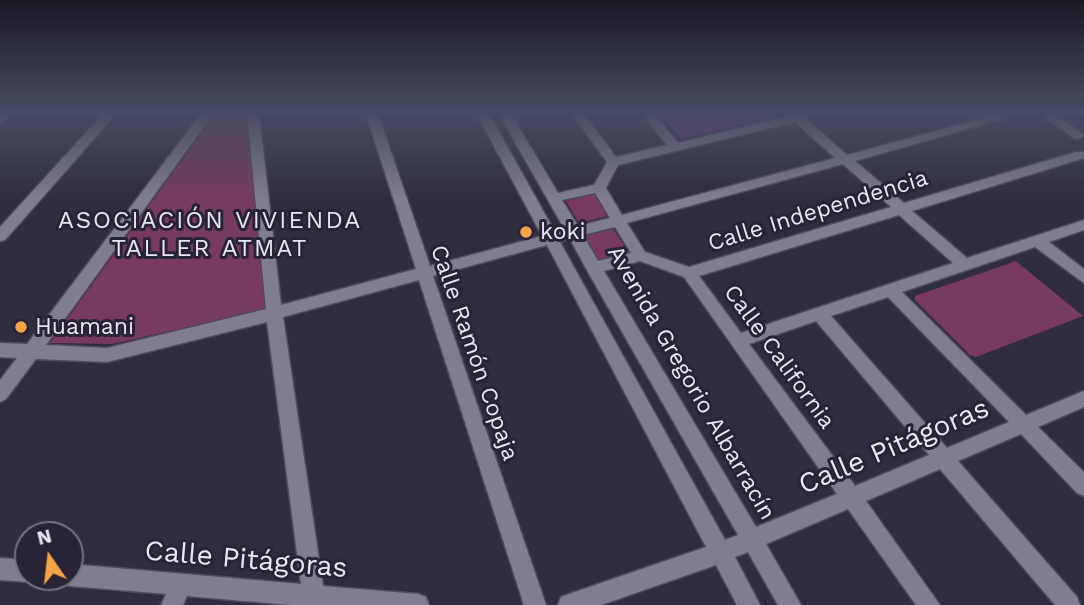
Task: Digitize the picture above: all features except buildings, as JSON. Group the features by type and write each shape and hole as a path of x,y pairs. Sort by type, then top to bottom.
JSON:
{"street":[{"path":"0,236 85,142"},
{"path":"0,394 187,142"},
{"path":"256,142 274,314 314,596"},
{"name":"Calle Ramón Copaja","path":"381,142 422,272 536,605"},
{"path":"498,142 749,605"},
{"name":"Avenida Gregorio Albarracín","path":"521,142 789,605"},
{"path":"599,142 613,162"},
{"path":"671,142 675,147"},
{"path":"553,198 599,188 613,162 693,142"},
{"path":"826,142 965,265"},
{"path":"0,350 107,355 274,314 910,142"},
{"name":"Calle Independencia","path":"689,273 1082,156"},
{"path":"599,188 640,256"},
{"path":"737,341 1084,225"},
{"path":"1038,241 1084,277"},
{"path":"593,268 640,256 689,273"},
{"name":"Calle California","path":"689,273 849,498 929,605"},
{"path":"891,290 1084,486"},
{"path":"820,314 1069,605"},
{"name":"Calle Pitágoras","path":"569,605 720,553 1084,399"},
{"name":"Calle Pitágoras","path":"84,578 177,595 314,596 418,605"}],"shaded area":[{"path":"195,142 251,142 268,309 112,344 50,343"},
{"path":"595,194 608,216 579,223 566,201"},
{"path":"613,229 629,253 598,262 584,236"},
{"path":"1016,261 1083,316 976,357 970,355 915,300 915,296"}],"place":[{"name":"koki","path":"526,232"},
{"name":"Huamani","path":"21,327"}],"district":[{"name":"ASOCIACIÓN VIVIENDA TALLER ATMAT","path":"210,235"}]}
